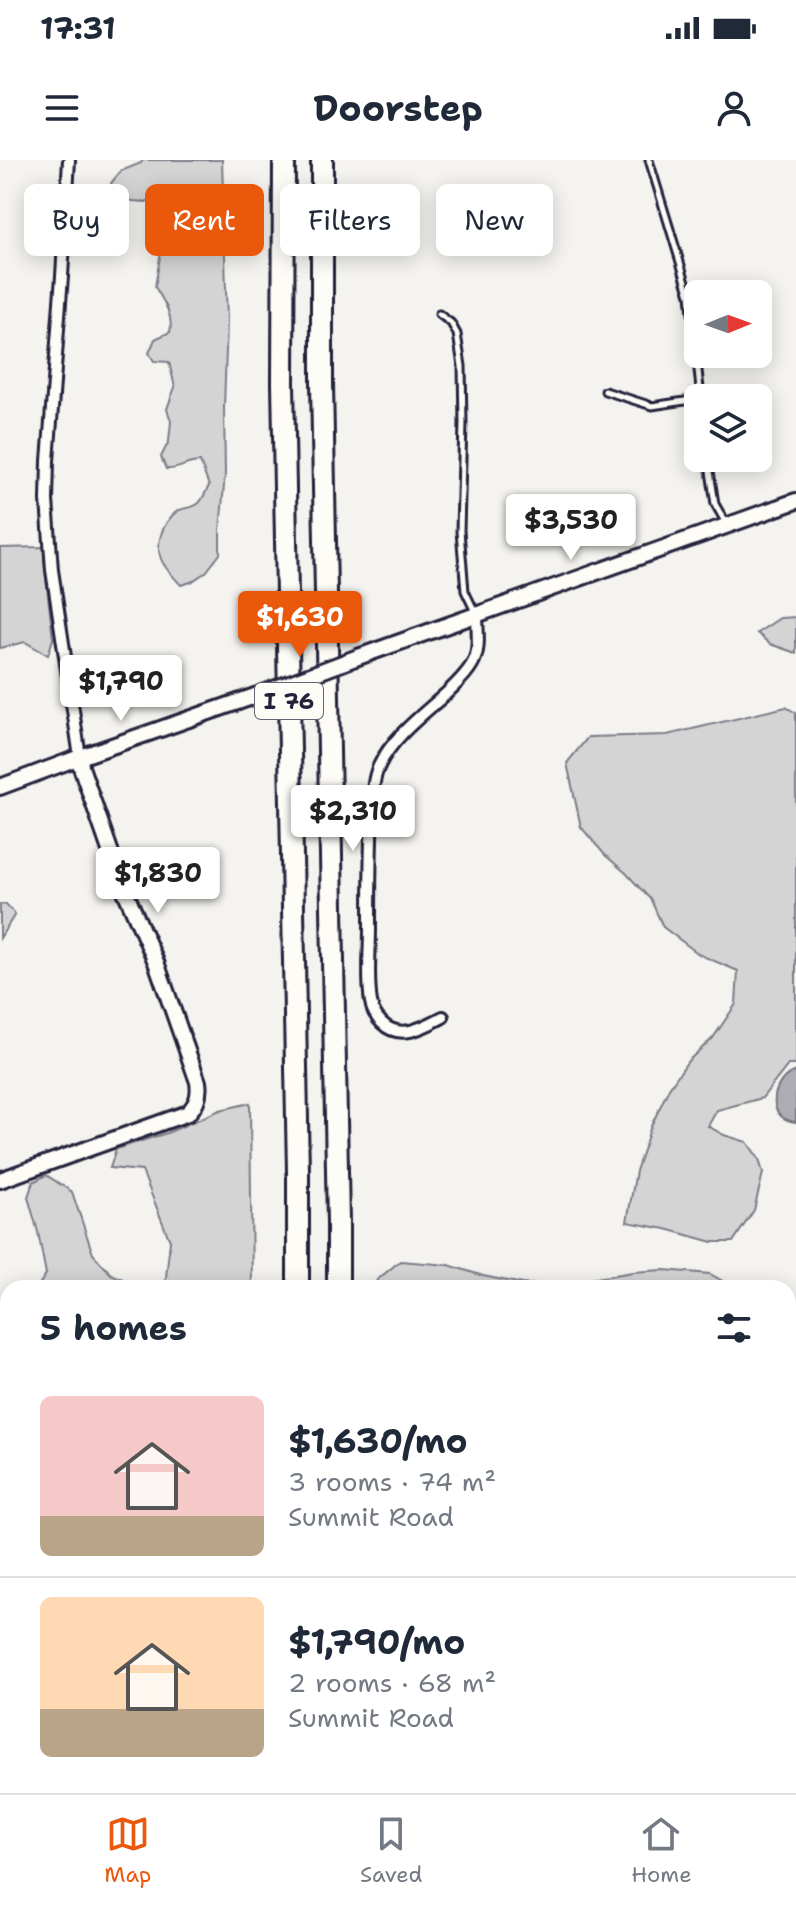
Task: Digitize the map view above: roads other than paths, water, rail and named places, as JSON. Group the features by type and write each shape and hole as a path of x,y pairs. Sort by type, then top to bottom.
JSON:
{"highway":[{"name":"I 76","path":"284,160 283,383 298,1280"},
{"name":"I 76","path":"322,160 322,398 338,1280"}],"street":[{"path":"0,1180 188,1113 199,1096 198,1082 156,962 121,882 81,767 52,570 47,500 48,461 69,160"},
{"path":"0,787 796,501"},
{"path":"443,1017 412,1031 398,1032 388,1028 373,1012 369,969 374,781 378,767 393,744 471,666 476,657 477,615"}],"lane":[{"path":"649,160 690,295 699,384"},
{"path":"439,314 451,323 457,334 462,366 460,531 465,591 477,615"},
{"path":"605,391 652,406 684,401"},
{"path":"710,472 715,504 728,526"}]}
